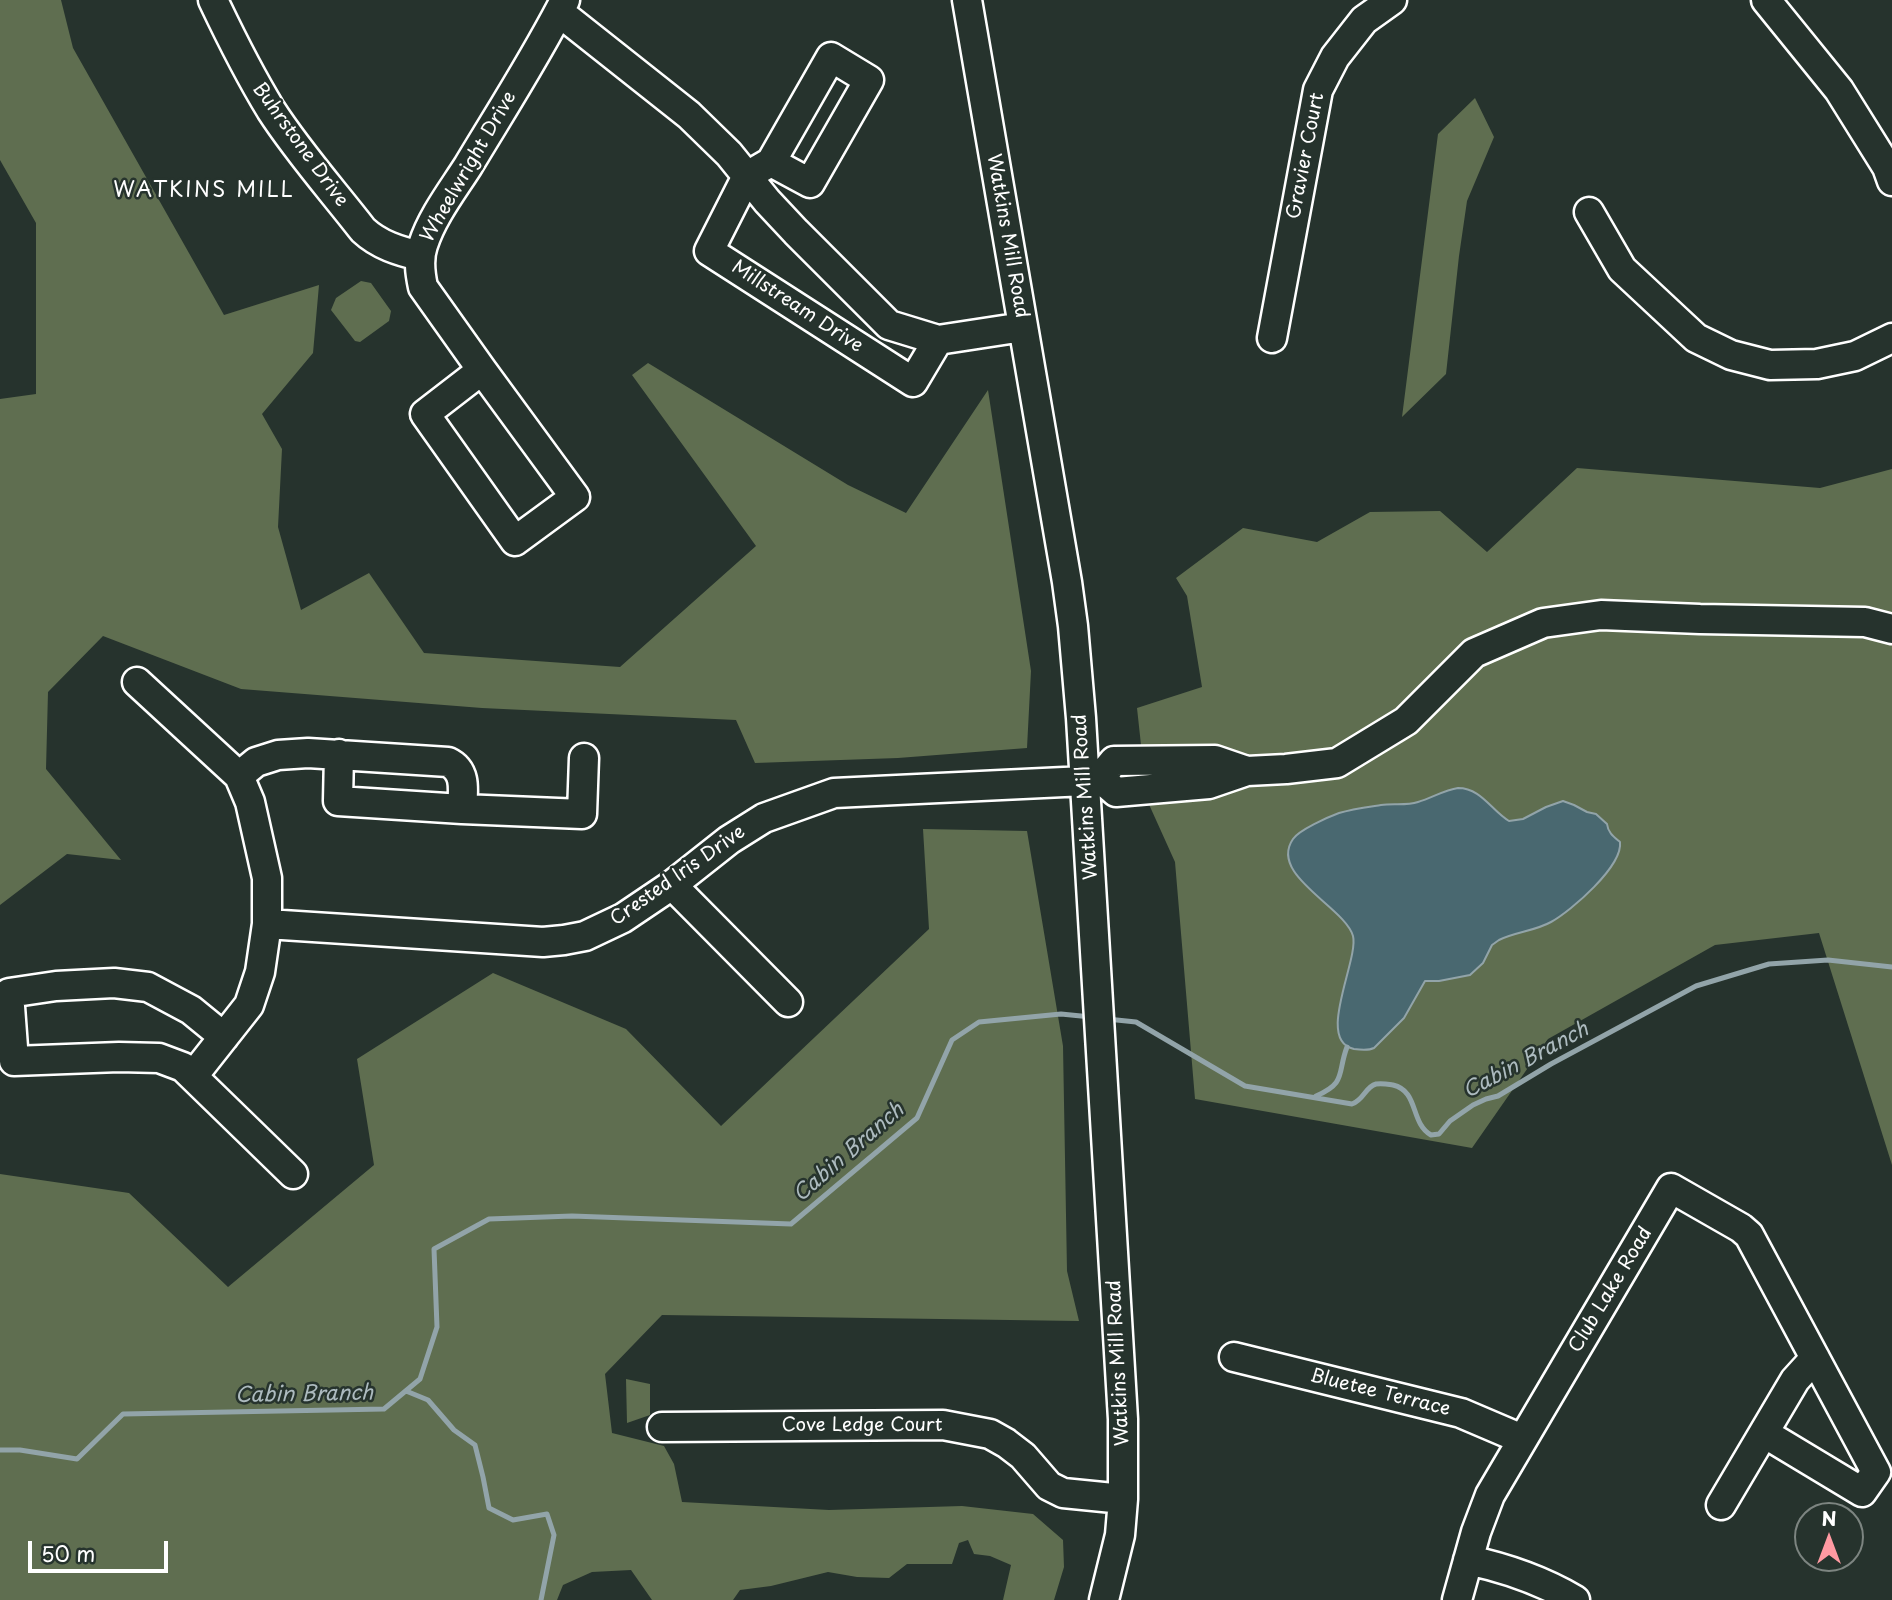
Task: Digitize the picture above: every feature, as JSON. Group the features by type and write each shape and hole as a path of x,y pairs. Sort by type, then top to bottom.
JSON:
{"street":[{"name":"Buhrstone Drive","path":"214,0 243,63 273,112 363,230 394,249 420,256"},
{"name":"Watkins Mill Road","path":"967,0 1068,582 1093,780 1096,970 1123,1419 1120,1535 1104,1600"},
{"name":"Gravier Court","path":"1272,338 1318,90 1335,57 1364,20 1392,0"},
{"path":"1766,0 1839,90 1887,167 1892,181"},
{"name":"Wheelwright Drive","path":"482,370 425,414 515,541 575,497 423,287 420,256 423,243 437,215 562,6"},
{"name":"Millstream Drive","path":"562,6 689,115 729,154 759,169 767,201 889,325 938,340 1023,327"},
{"name":"Millstream Drive","path":"759,169 709,251 913,382 938,340"},
{"path":"1589,212 1622,269 1696,338 1731,355 1770,365 1817,364 1856,356 1892,338"},
{"path":"1093,780 1116,792 1209,784 1247,771 1337,763 1406,721 1474,653 1543,623 1601,615 1865,622 1892,629"},
{"path":"136,682 239,776 250,802 267,878 267,924 260,972 248,1005 193,1076"},
{"path":"239,776 256,762 278,755 307,752 448,762 456,766 461,774 462,809"},
{"path":"339,754 338,801 582,814 584,758"},
{"name":"Crested Iris Drive","path":"267,924 543,942 564,940 585,936 623,918 729,840 764,818 834,793 1093,780"},
{"path":"672,884 788,1002"},
{"path":"224,1037 191,1010 148,987 114,983 56,986 9,993 14,1061 119,1056 159,1058 183,1067 293,1174"},
{"name":"Club Lake Road","path":"1457,1600 1476,1532 1490,1495 1671,1188 1749,1235 1876,1472 1862,1492 1764,1433"},
{"name":"Bluetee Terrace","path":"1234,1357 1461,1413 1522,1440"},
{"path":"1721,1505 1795,1380 1815,1358"},
{"name":"Cove Ledge Court","path":"662,1427 943,1424 981,1432 1006,1443 1023,1456 1049,1486 1063,1493 1123,1499"},
{"path":"1468,1560 1539,1581 1575,1600"}],"green space":[{"path":"0,0 61,0 73,48 224,315 319,285 313,353 262,414 282,449 278,527 301,610 369,573 424,653 620,667 756,546 632,375 648,363 848,485 906,513 988,390 1031,671 1027,748 898,758 755,763 736,720 482,708 241,689 103,636 48,692 46,769 121,860 67,854 0,905 0,399 36,394 36,223 0,160"},
{"path":"1475,98 1494,137 1467,201 1446,374 1402,417 1438,134"},
{"path":"361,281 371,283 391,311 389,321 360,342 355,341 331,310 336,298"},
{"path":"1577,468 1820,488 1892,469 1892,1165 1819,933 1715,945 1548,1039 1472,1148 1195,1099 1175,862 1147,800 1137,708 1202,687 1187,596 1176,578 1243,528 1317,542 1370,512 1440,511 1487,552"},
{"path":"923,829 1027,831 1063,1046 1067,1271 1079,1321 662,1315 605,1374 612,1433 664,1446 674,1464 682,1502 829,1510 962,1506 1033,1514 1063,1540 1064,1567 1054,1600 1003,1600 1011,1565 990,1556 974,1554 968,1540 959,1543 952,1564 907,1564 889,1578 857,1577 828,1572 771,1586 740,1590 733,1600 652,1600 631,1570 592,1572 563,1585 557,1600 0,1600 0,1174 129,1193 228,1287 374,1165 357,1059 493,973 626,1029 721,1126 929,929"},
{"path":"626,1379 650,1384 650,1415 627,1423"}],"water":[{"path":"1458,788 1473,792 1509,821 1523,819 1563,801 1574,805 1596,814 1607,824 1610,832 1620,842 1619,852 1594,887 1560,916 1545,925 1499,940 1492,945 1483,963 1470,975 1425,981 1404,1018 1374,1048 1354,1049 1343,1043 1338,1031 1338,1016 1353,936 1337,914 1299,878 1291,865 1288,852 1293,839 1307,828 1339,813 1381,805 1413,803"}],"waterway":[{"name":"Cabin Branch","path":"1107,1019 1136,1022 1245,1086 1352,1104 1376,1084 1393,1085 1407,1094 1424,1130 1431,1135 1439,1134 1450,1121 1473,1105 1498,1096 1551,1064 1696,986 1769,964 1828,960 1892,967"},
{"name":"Cabin Branch","path":"0,1450 20,1450 77,1459 123,1414 384,1409 420,1379 437,1327 434,1249 489,1219 572,1216 791,1224 917,1118 952,1040 979,1022 1061,1014 1091,1017"},
{"path":"1316,1096 1337,1082 1347,1047"},
{"path":"406,1391 428,1400 454,1430 475,1445 489,1508 513,1520 547,1514 554,1535 541,1600"}],"district":[{"name":"WATKINS MILL","path":"204,191"}]}
